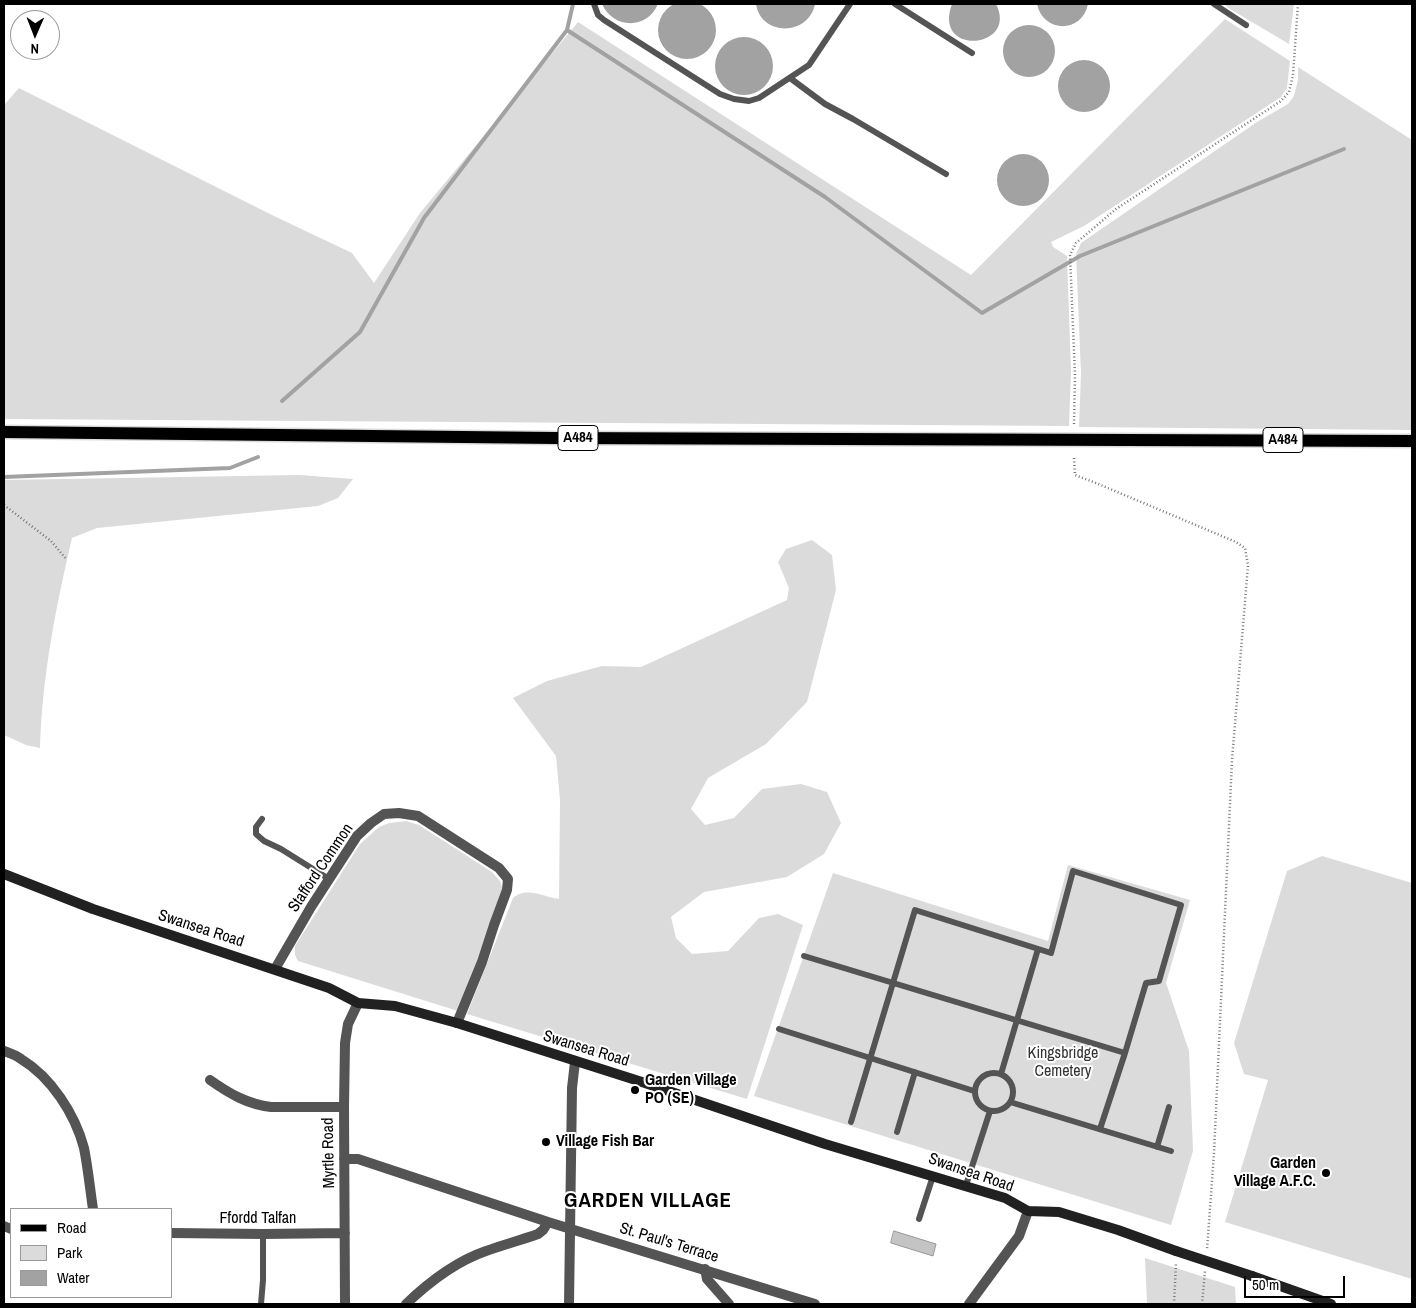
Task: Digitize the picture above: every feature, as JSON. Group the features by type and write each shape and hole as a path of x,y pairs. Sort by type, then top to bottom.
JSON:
{"main road":[{"name":"A484","path":"4,432 555,438 1412,441"},
{"name":"Swansea Road","path":"4,874 93,909 329,988 358,1004 395,1006 457,1023 642,1082 825,1144 966,1185 1005,1198 1028,1211 1059,1212 1118,1230 1331,1304"}],"street":[{"name":"Stafford Common","path":"275,970 311,907 358,836 371,823 384,814 400,813 418,816 499,868 508,878 507,890 482,962 457,1023"},
{"name":"Myrtle Road","path":"345,1304 344,1107 346,1035 358,1004"},
{"path":"4,1051 21,1058 47,1080 76,1126 83,1148 94,1208"},
{"path":"568,1304 572,1088 575,1062"},
{"path":"210,1080 230,1094 259,1106 344,1107"},
{"name":"St. Paul's Terrace","path":"344,1159 358,1159 548,1222 815,1304"},
{"path":"969,1304 1019,1236 1028,1211"},
{"path":"406,1304 457,1265 485,1251 538,1234 548,1222"},
{"name":"Ffordd Talfan","path":"172,1233 345,1233"},
{"path":"705,1269 707,1279 729,1304"}],"lane":[{"path":"594,4 598,16 604,20 727,97 743,101 759,98 809,65 850,4"},
{"path":"895,4 972,53"},
{"path":"1214,4 1246,25"},
{"path":"790,78 826,104 946,174"},
{"path":"262,819 256,827 256,834 264,841 281,849 329,879"},
{"path":"851,1122 915,910 1050,953 1073,871 1181,905 1159,981 1146,983 1100,1129"},
{"path":"1001,1074 1038,949"},
{"path":"804,956 1125,1053"},
{"path":"779,1029 974,1091"},
{"path":"897,1132 915,1072"},
{"path":"990,1072 1001,1074 1011,1082 1013,1096 1010,1102 1001,1110 990,1111 979,1105 974,1091 978,1080 983,1075 990,1072"},
{"path":"1010,1102 1171,1151"},
{"path":"1157,1147 1169,1107"},
{"path":"966,1185 990,1111"},
{"path":"920,1219 933,1176"},
{"path":"262,1304 263,1234"}],"path":[{"path":"1074,424 1075,375 1070,255 1076,243 1116,209 1282,101 1289,92 1293,75 1298,4"},
{"path":"1074,458 1075,475 1096,482 1236,542 1245,548 1248,565 1232,760 1214,1153 1206,1257"},
{"path":"4,505 51,541 67,560"},
{"path":"1174,1304 1176,1251"},
{"path":"1202,1304 1205,1266"}],"green space":[{"path":"1224,4 1294,4 1289,44 1230,9"},
{"path":"1225,19 1290,61 1287,88 1281,97 1084,226 1051,242 1053,247 1067,256 1071,372 1069,426 4,419 4,105 19,88 352,253 374,283 420,213 578,22 971,275"},
{"path":"1298,67 1412,140 1412,430 1079,427 1081,373 1076,254 1081,243 1257,122 1288,104 1294,96 1298,80"},
{"path":"299,475 353,479 338,498 318,506 97,528 72,538 47,668 40,748 26,745 4,735 4,480"},
{"path":"812,540 832,555 836,590 807,702 766,744 708,778 691,809 705,825 734,818 762,789 801,784 827,792 841,823 824,854 787,877 704,892 671,917 676,938 692,954 728,951 759,918 778,914 803,925 747,1099 467,1014 513,898 524,893 535,893 559,899 560,800 556,756 513,698 547,681 602,666 641,667 787,600 789,588 778,562 786,549"},
{"path":"406,821 419,825 492,872 500,881 503,891 480,958 458,1011 298,961 295,955 295,946 360,844 379,827 389,823"},
{"path":"1322,856 1412,883 1412,1279 1225,1222 1268,1080 1244,1074 1234,1043 1287,871"},
{"name":"Kingsbridge Cemetery","path":"1068,865 1190,900 1166,983 1189,1051 1193,1151 1171,1225 754,1096 833,873 1048,941"},
{"path":"1145,1258 1235,1287 1236,1304 1147,1304"}],"water":[{"path":"687,1 698,3 708,9 714,19 716,30 714,41 708,51 698,57 687,59 676,57 666,51 660,41 658,30 660,19 666,9 676,3"},
{"path":"602,4 658,4 646,18 630,23 614,18"},
{"path":"756,4 815,4 811,15 804,22 795,27 785,28 775,27 766,22 760,15"},
{"path":"952,4 996,4 1000,19 996,30 987,38 975,41 963,39 954,33 949,21"},
{"path":"1037,4 1088,4 1084,14 1078,21 1071,25 1062,26 1054,25 1047,20 1041,14"},
{"path":"1029,25 1039,27 1047,33 1053,41 1055,51 1053,61 1047,69 1039,75 1029,77 1019,75 1011,69 1005,61 1003,51 1005,41 1011,33 1019,27"},
{"path":"738,37 750,37 765,45 773,60 773,72 765,87 750,95 738,95 723,87 715,72 715,60 723,45"},
{"path":"1084,60 1094,62 1102,68 1108,76 1110,86 1108,96 1102,104 1094,110 1084,112 1074,110 1066,104 1060,96 1058,86 1060,76 1066,68 1074,62"},
{"path":"1023,154 1033,156 1041,162 1047,170 1049,180 1047,190 1041,198 1033,204 1023,206 1013,204 1005,198 999,190 997,180 999,170 1005,162 1013,156"}],"building":[{"path":"894,1231 936,1244 933,1256 891,1243"}],"waterway":[{"path":"282,401 360,332 424,218 567,30 573,4"},
{"path":"567,30 825,197 982,313 1080,256 1344,149"},
{"path":"4,477 230,468 258,457"}],"place":[{"name":"Garden Village PO (SE)","path":"635,1090"},
{"name":"Village Fish Bar","path":"546,1142"},
{"name":"Garden Village A.F.C.","path":"1326,1173"}],"district":[{"name":"GARDEN VILLAGE","path":"648,1201"}]}
